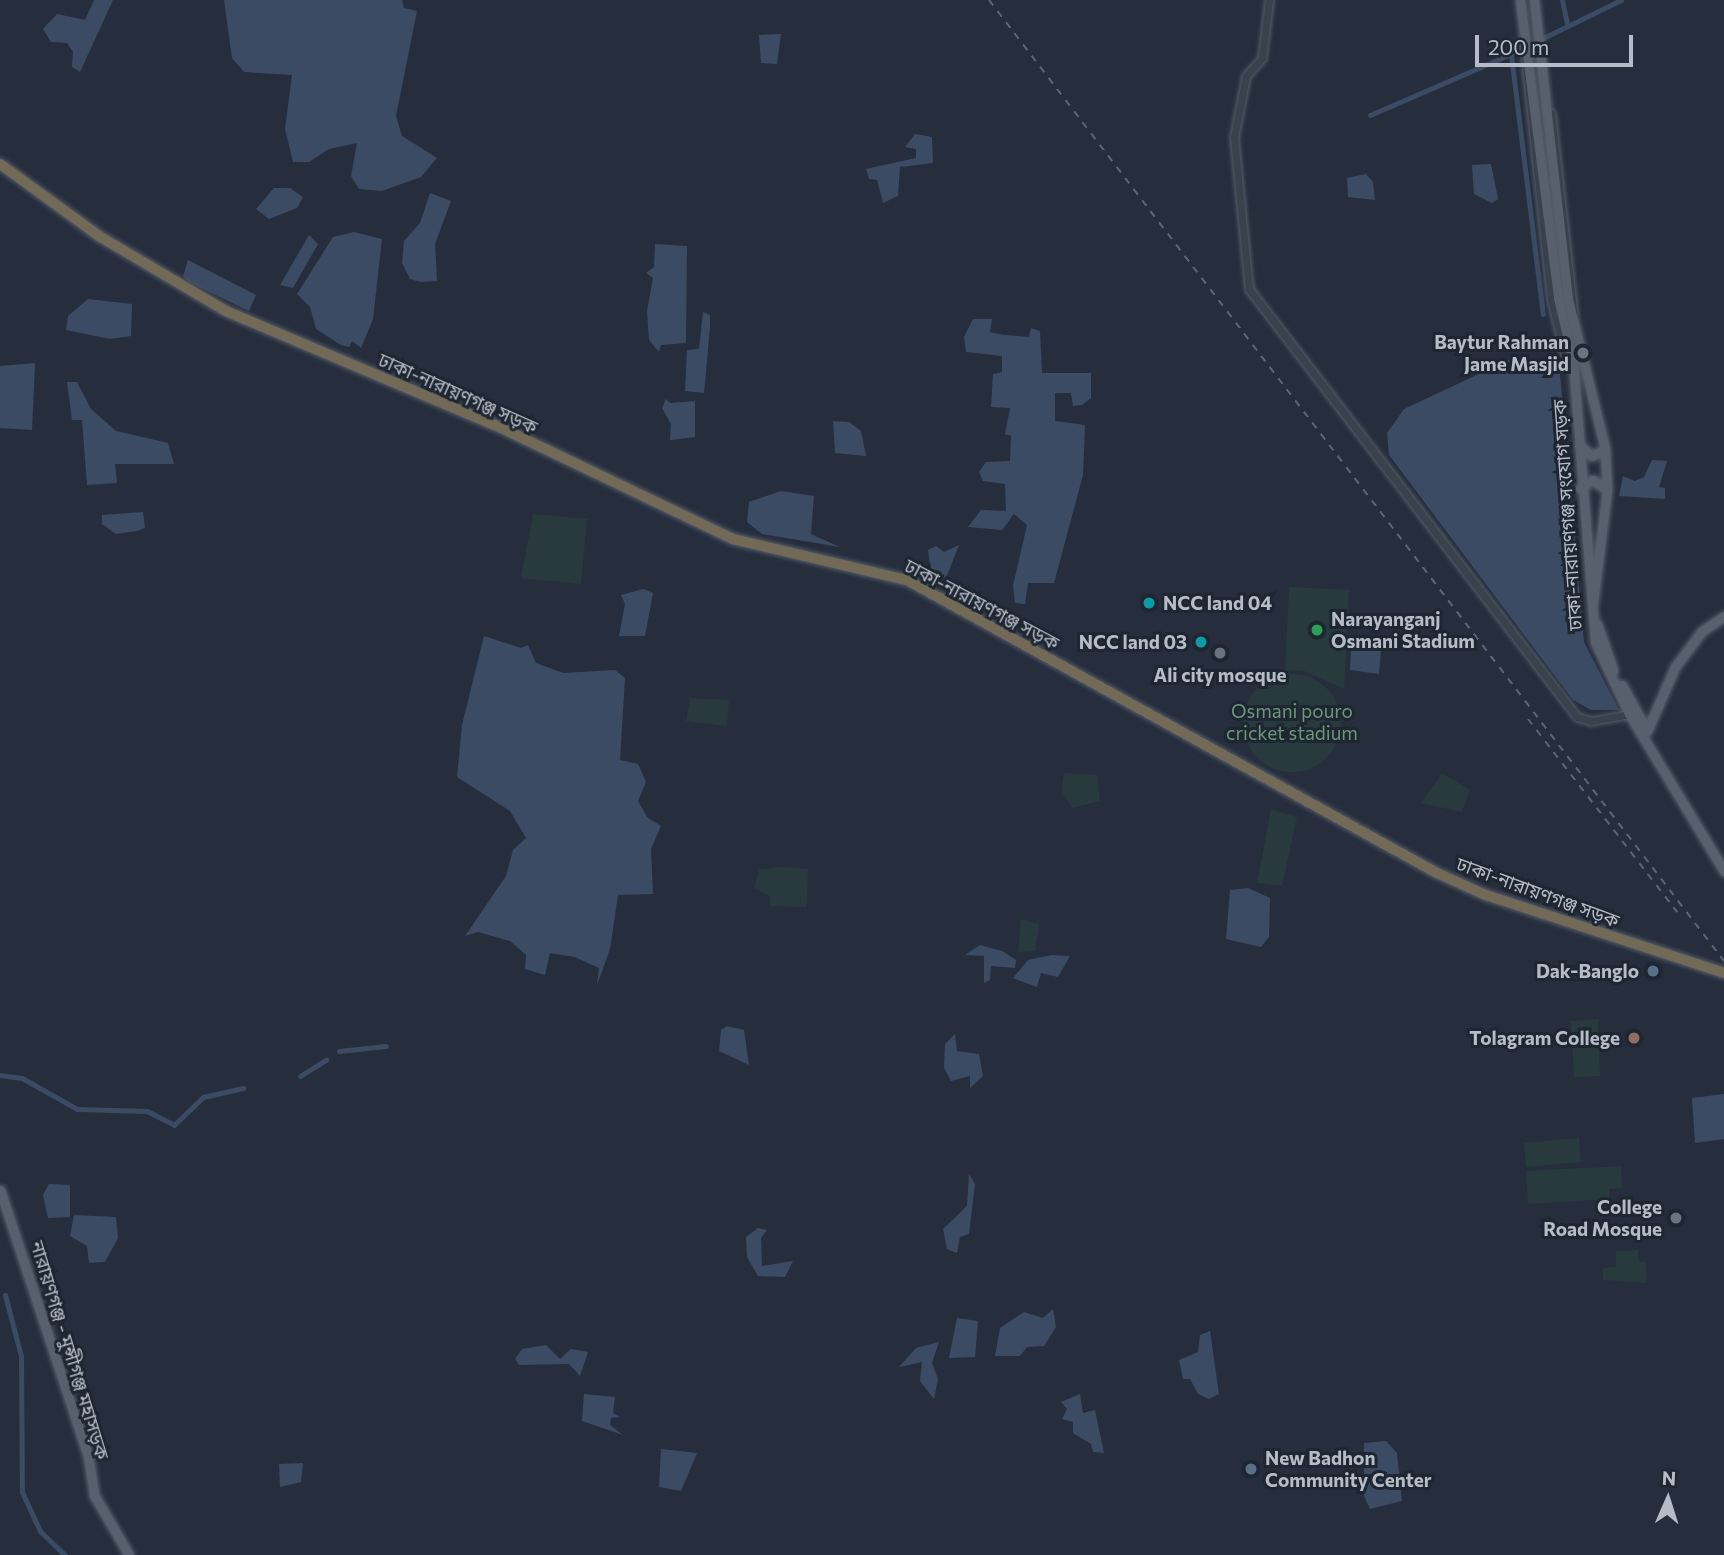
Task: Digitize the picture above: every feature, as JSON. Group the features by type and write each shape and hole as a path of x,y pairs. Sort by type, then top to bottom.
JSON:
{"highway":[{"name":"ঢাকা-নারায়ণগঞ্জ সড়ক","path":"0,164 99,236 226,311 495,425 733,539 907,580 1434,872 1642,948 1724,973"},
{"name":"ঢাকা-নারায়ণগঞ্জ সড়ক","path":"1642,948 1686,969 1724,979"}],"main road":[{"name":"ঢাকা-নারায়ণগঞ্জ সংযোগ সড়ক","path":"1520,0 1530,29 1573,321 1605,449 1607,489 1595,615 1614,670 1724,861"},
{"name":"ঢাকা-নারায়ণগঞ্জ সংযোগ সড়ক","path":"1534,0 1530,29 1558,298 1573,362 1591,623 1629,714 1724,871"},
{"path":"1579,445 1590,456 1605,449"},
{"path":"1580,488 1592,480 1607,489"},
{"path":"1647,731 1675,667 1702,631 1724,616"},
{"name":"নারায়ণগঞ্জ - মুন্সীগঞ্জ মহাসড়ক","path":"0,1190 88,1456 94,1495 129,1555"}],"street":[{"path":"1269,0 1262,58 1246,76 1234,138 1249,289 1577,717 1591,721 1629,714"}],"green space":[{"path":"533,514 587,519 581,584 521,578"},
{"name":"Narayanganj Osmani Stadium","path":"1289,587 1349,590 1344,689 1304,671 1285,670"},
{"name":"Osmani pouro cricket stadium","path":"1292,674 1311,678 1326,689 1337,704 1341,723 1337,742 1326,757 1311,768 1292,772 1273,768 1258,757 1247,742 1243,723 1247,704 1258,689 1273,678"},
{"path":"690,698 729,700 727,726 686,721"},
{"path":"1064,773 1097,775 1100,801 1072,808 1061,790"},
{"path":"1442,773 1470,790 1462,812 1421,803"},
{"path":"1271,809 1297,817 1282,886 1257,883"},
{"path":"781,867 808,869 807,907 769,906 770,896 754,888 759,870"},
{"path":"1021,919 1039,924 1035,951 1018,952"},
{"path":"1598,1019 1600,1076 1574,1077 1571,1021"},
{"path":"1579,1138 1581,1162 1526,1167 1524,1143"},
{"path":"1621,1166 1622,1188 1609,1189 1609,1199 1528,1204 1526,1171"},
{"path":"1638,1250 1639,1262 1646,1262 1647,1283 1603,1280 1603,1268 1616,1267 1616,1251"}],"water":[{"path":"94,0 113,0 80,72 72,67 73,52 67,43 51,42 43,29 57,14 85,20"},
{"path":"224,0 402,0 404,8 417,11 396,116 402,136 437,158 421,177 382,191 359,189 351,176 357,143 329,149 309,162 293,162 285,129 292,75 244,72 232,58"},
{"path":"781,34 777,64 761,63 759,35"},
{"path":"915,134 932,137 933,163 900,167 898,196 883,203 877,180 869,179 866,169 916,158 916,149 905,147"},
{"path":"1491,164 1498,199 1492,203 1474,194 1472,165"},
{"path":"1366,174 1373,182 1375,200 1348,197 1347,178"},
{"path":"274,188 290,188 303,197 297,208 269,219 256,209"},
{"path":"430,193 451,201 435,244 437,281 421,282 410,279 402,263 404,241 420,223"},
{"path":"354,232 382,239 373,319 361,348 352,341 349,347 341,345 316,329 310,307 297,294 333,237"},
{"path":"309,235 318,244 293,288 280,285"},
{"path":"655,244 687,246 686,343 661,345 659,352 649,340 647,311 653,278 646,273 654,267"},
{"path":"188,260 256,295 249,311 189,282 183,276"},
{"path":"88,299 132,304 131,336 110,339 66,330 68,316"},
{"path":"703,312 710,315 704,393 685,391 687,350 699,349"},
{"path":"973,319 992,319 990,332 1004,335 1029,337 1031,328 1040,331 1042,373 1091,373 1091,398 1082,405 1073,406 1071,393 1055,393 1055,421 1085,425 1083,475 1054,583 1028,583 1025,604 1015,603 1013,586 1027,525 1014,514 1002,530 968,527 981,510 1006,511 1005,484 983,481 979,472 986,462 1010,461 1011,436 1005,434 1010,408 991,407 993,374 1002,372 1002,356 966,352 964,337"},
{"path":"1515,357 1559,363 1584,642 1619,710 1591,710 1573,700 1389,455 1387,433 1404,409"},
{"path":"35,363 32,430 0,428 0,366"},
{"path":"67,382 77,382 91,409 116,431 168,443 174,464 115,464 117,483 87,485 82,420 72,420"},
{"path":"666,399 670,403 695,401 695,437 670,440 671,424 662,408"},
{"path":"833,421 849,422 861,431 866,456 835,453"},
{"path":"1652,460 1667,461 1659,487 1665,488 1665,499 1619,496 1623,476 1635,481 1644,477"},
{"path":"781,491 814,496 811,534 840,547 762,534 747,522 749,502"},
{"path":"143,512 145,528 137,531 116,534 102,524 102,515"},
{"path":"959,545 946,578 931,574 928,550 936,546 944,552"},
{"path":"643,589 653,593 645,636 619,636 625,604 621,595"},
{"path":"484,636 521,648 528,645 536,663 563,673 615,670 625,678 620,760 638,764 646,782 638,801 647,817 661,826 651,849 653,894 618,895 610,949 597,985 599,968 575,957 550,953 545,975 525,969 526,955 510,941 478,932 465,936 506,876 513,850 526,838 510,811 457,777 462,725"},
{"path":"1351,647 1381,650 1379,674 1350,670"},
{"path":"1248,888 1270,898 1269,937 1261,947 1226,939 1230,890"},
{"path":"980,945 1002,951 1016,960 1015,968 991,966 990,980 984,983 984,956 965,955"},
{"path":"1052,955 1070,956 1058,977 1041,973 1037,987 1013,978 1028,960"},
{"path":"727,1026 744,1030 749,1065 719,1051 721,1030"},
{"path":"955,1034 957,1051 979,1054 983,1076 970,1088 970,1076 951,1081 944,1068 945,1044"},
{"path":"1724,1094 1724,1139 1695,1143 1692,1098"},
{"path":"969,1174 975,1184 969,1234 960,1237 957,1253 947,1249 943,1229 967,1206"},
{"path":"49,1184 70,1185 70,1217 48,1218 43,1195"},
{"path":"74,1215 116,1217 118,1238 105,1262 89,1263 87,1246 70,1236"},
{"path":"758,1228 767,1230 761,1238 762,1266 793,1261 785,1277 758,1276 747,1257 746,1237"},
{"path":"1053,1309 1056,1327 1044,1346 1027,1347 1020,1356 995,1356 1000,1328 1024,1312 1043,1318"},
{"path":"957,1318 978,1321 975,1357 949,1358"},
{"path":"1210,1331 1219,1394 1209,1399 1198,1394 1190,1379 1183,1379 1179,1360 1198,1352 1200,1335"},
{"path":"939,1342 932,1363 938,1379 934,1399 920,1381 922,1362 899,1367 916,1348"},
{"path":"546,1345 560,1359 571,1349 588,1352 580,1376 569,1364 519,1365 515,1359 522,1349"},
{"path":"584,1394 615,1397 613,1413 620,1417 611,1418 610,1425 623,1435 582,1421"},
{"path":"1080,1394 1083,1413 1095,1410 1104,1453 1093,1452 1091,1444 1073,1433 1073,1422 1062,1419 1067,1409 1061,1402"},
{"path":"1386,1441 1397,1453 1402,1501 1370,1509 1364,1496 1364,1443"},
{"path":"661,1449 697,1453 681,1491 659,1487"},
{"path":"303,1463 301,1482 280,1487 279,1464"}],"waterway":[{"path":"1562,0 1567,24"},
{"path":"1541,39 1621,0"},
{"path":"1370,115 1518,51"},
{"path":"1511,55 1543,314"},
{"path":"339,1051 386,1046"},
{"path":"300,1076 326,1060"},
{"path":"0,1075 22,1078 77,1109 147,1111 174,1125 203,1097 243,1088"},
{"path":"5,1295 21,1356 22,1492 40,1531 65,1555"}],"railway":[{"path":"989,0 1724,961"},
{"path":"1528,719 1677,912"}],"place":[{"name":"Baytur Rahman Jame Masjid","path":"1583,353"},
{"name":"NCC land 04","path":"1149,603"},
{"name":"Narayanganj Osmani Stadium","path":"1317,630"},
{"name":"NCC land 03","path":"1201,642"},
{"name":"Ali city mosque","path":"1220,653"},
{"name":"Dak-Banglo","path":"1653,971"},
{"name":"Tolagram College","path":"1634,1038"},
{"name":"College Road Mosque","path":"1676,1218"},
{"name":"New Badhon Community Center","path":"1251,1469"}]}
